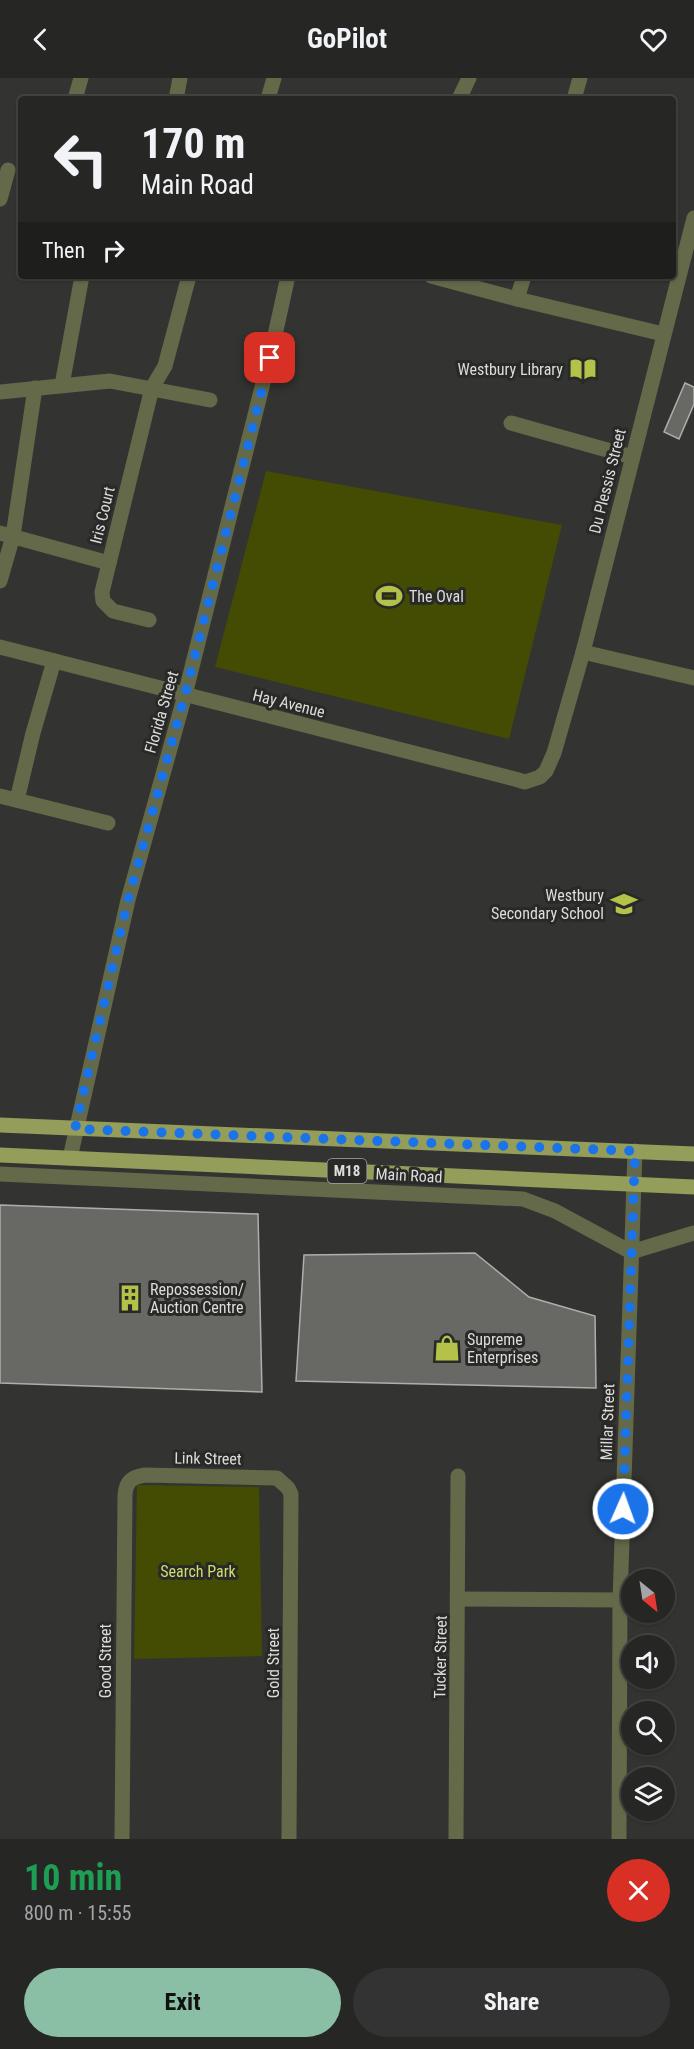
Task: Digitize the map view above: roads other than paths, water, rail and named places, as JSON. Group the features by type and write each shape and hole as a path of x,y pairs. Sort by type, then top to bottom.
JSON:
{"main road":[{"name":"Main Road","path":"0,1125 694,1154"},
{"name":"Main Road","path":"0,1155 694,1187"}],"street":[{"path":"76,96 81,78"},
{"path":"177,96 180,78"},
{"path":"269,96 274,78"},
{"path":"461,96 470,78"},
{"path":"575,96 580,78"},
{"path":"0,199 10,170"},
{"name":"Du Plessis Street","path":"555,753 694,218"},
{"path":"62,385 81,279"},
{"name":"Iris Court","path":"149,620 113,611 103,601 102,592 152,388 165,366 188,279"},
{"name":"Florida Street","path":"70,1158 128,900 185,695 276,335 287,279"},
{"path":"442,279 663,334"},
{"path":"517,299 523,279"},
{"path":"0,392 110,381 210,400"},
{"path":"0,581 36,388"},
{"path":"511,423 632,457"},
{"path":"7,535 109,563"},
{"name":"Hay Avenue","path":"0,647 525,782 533,780 546,771 555,753"},
{"path":"583,652 694,678"},
{"path":"17,800 54,661"},
{"path":"0,796 108,823"},
{"name":"Millar Street","path":"619,1839 620,1600 635,1151"},
{"name":"Main Road","path":"0,1174 522,1199 555,1211 631,1252"},
{"path":"631,1252 694,1233"},
{"name":"Link Street","path":"127,1484 130,1479 145,1475 265,1477 277,1478 288,1488"},
{"name":"Tucker Street","path":"456,1839 458,1476"},
{"name":"Good Street","path":"122,1839 125,1495 127,1484"},
{"name":"Gold Street","path":"288,1488 292,1505 289,1839"},
{"path":"459,1599 620,1600"}],"place":[{"name":"Westbury Library","path":"583,369"},
{"name":"The Oval","path":"389,596"},
{"name":"Westbury Secondary School","path":"624,904"},
{"name":"Repossession/ Auction Centre","path":"130,1298"},
{"name":"Supreme Enterprises","path":"447,1348"}],"park label":[{"name":"Search Park","path":"198,1571"}]}
